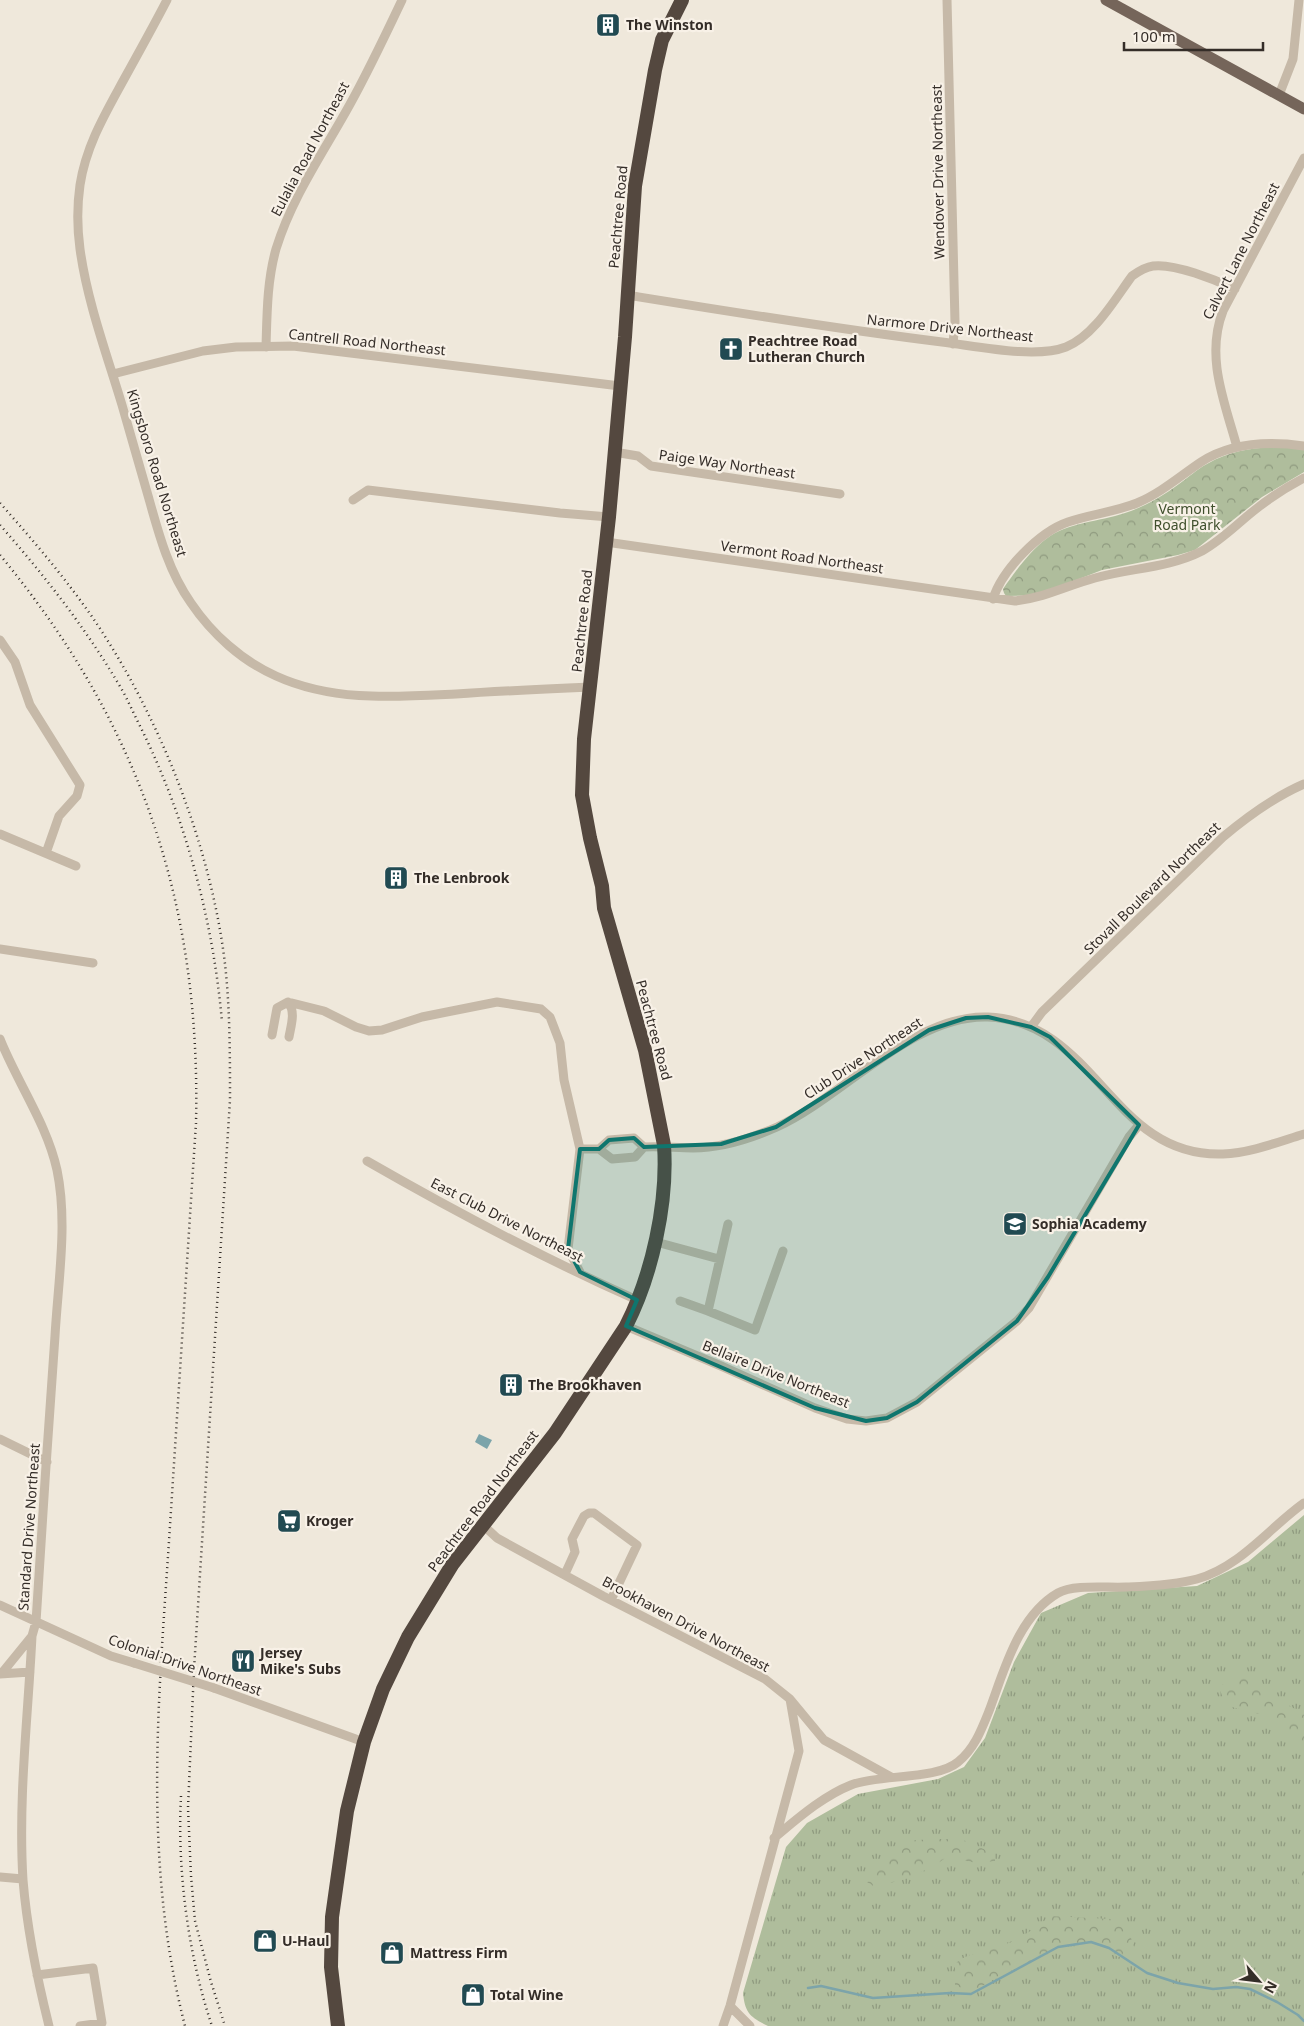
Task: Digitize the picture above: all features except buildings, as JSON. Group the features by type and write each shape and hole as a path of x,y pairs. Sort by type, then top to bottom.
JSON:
{"highway":[{"name":"Peachtree Road","path":"656,1242 665,1161 664,1145 644,1050 604,908 602,886 587,825 582,780 609,516 635,186 654,75 662,40 682,0"},
{"name":"Peachtree Road Northeast","path":"338,2026 331,1967 332,1917 347,1811 364,1742 383,1688 408,1637 452,1565 555,1433 626,1326 637,1300 656,1242"}],"main road":[{"path":"1106,0 1304,109"}],"street":[{"name":"Kingsboro Road Northeast","path":"167,0 97,129 80,181 77,217 80,252 89,294 159,534 176,577 190,602 207,625 228,646 252,663 274,676 322,692 352,696 428,695 591,686"},
{"name":"Eulalia Road Northeast","path":"266,347 269,281 276,250 286,220 354,96 402,0"},
{"name":"Wendover Drive Northeast","path":"948,0 955,322 953,344"},
{"path":"1279,95 1293,58 1299,0"},
{"name":"Calvert Lane Northeast","path":"1237,447 1218,382 1214,350 1218,322 1304,158"},
{"name":"Narmore Drive Northeast","path":"627,295 857,332 1039,352 1067,346 1080,340 1091,330 1132,276 1152,266 1170,267 1214,280 1235,289"},
{"name":"Cantrell Road Northeast","path":"113,374 203,351 236,347 293,346 620,386"},
{"path":"993,599 996,589 1010,569 1036,541 1050,530 1068,522 1113,512 1138,502 1163,489 1203,461 1237,447 1266,443 1304,446"},
{"name":"Paige Way Northeast","path":"614,452 638,456 651,466 840,494"},
{"name":"Vermont Road Northeast","path":"606,542 1015,601 1036,598 1096,578 1192,556 1216,542 1281,491 1304,478"},
{"path":"353,500 368,490 560,513 609,516"},
{"path":"0,640 16,662 30,705 80,785 77,796 58,816 46,853"},
{"name":"Stovall Boulevard Northeast","path":"1031,1027 1042,1012 1223,837 1274,799 1304,784"},
{"path":"0,834 76,866"},
{"path":"0,949 93,963"},
{"path":"288,1002 293,1008 289,1037"},
{"path":"272,1035 277,1008 288,1002 324,1012 369,1031 382,1030 422,1018 497,1002 541,1009 550,1016 560,1043 564,1080 580,1148 568,1248 580,1272"},
{"name":"Club Drive Northeast","path":"644,1147 664,1145 694,1148 750,1138 776,1128 812,1108 910,1040 945,1023 966,1018 988,1017 1009,1020 1031,1027 1050,1037 1067,1050 1139,1125 1158,1139 1179,1148 1202,1153 1224,1154 1247,1150 1304,1134"},
{"path":"274,1024 290,1026"},
{"name":"Standard Drive Northeast","path":"0,1038 11,1065 42,1127 57,1169 61,1206 61,1242 47,1462 36,1622 32,1636 23,1794 23,1879 30,1937 49,2026"},
{"name":"Bellaire Drive Northeast","path":"626,1326 814,1408 847,1419 866,1421 887,1418 917,1402 1017,1321 1028,1308 1129,1137 1139,1125"},
{"path":"580,1148 599,1149 612,1159 635,1157 644,1147 634,1138 610,1140 599,1149"},
{"name":"East Club Drive Northeast","path":"366,1161 570,1269 637,1300"},
{"path":"708,1311 728,1224"},
{"path":"656,1242 720,1259"},
{"path":"680,1301 755,1330 783,1251"},
{"path":"0,1439 47,1462"},
{"path":"774,1838 809,1808 852,1785 891,1777 937,1771 956,1764 969,1752 980,1735 1014,1646 1030,1620 1044,1604 1060,1592 1078,1588 1162,1584 1195,1579 1215,1573 1238,1558 1285,1516 1304,1504"},
{"path":"565,1574 575,1552 572,1539 584,1516 594,1513 637,1545 611,1600"},
{"name":"Brookhaven Drive Northeast","path":"484,1526 497,1538 765,1680 790,1699 824,1740 891,1777"},
{"name":"Colonial Drive Northeast","path":"0,1605 111,1656 214,1688 364,1742"},
{"path":"1,1673 32,1636"},
{"path":"1,1673 30,1672"},
{"path":"723,2026 799,1750 790,1699"},
{"path":"0,1877 23,1879"},
{"path":"37,1975 93,1968 102,2023 80,2026"},
{"path":"730,2006 750,2026"}],"highlighted area":[{"path":"988,1017 1031,1027 1050,1037 1139,1125 1048,1277 1017,1321 917,1402 887,1418 866,1421 815,1408 626,1326 637,1300 580,1272 568,1249 580,1149 599,1149 609,1140 634,1138 644,1147 721,1144 776,1127 929,1030 966,1018"}],"green space":[{"name":"Vermont Road Park","path":"1304,448 1304,472 1262,497 1195,550 1102,570 1038,595 1006,596 1004,593 1003,589 1028,556 1055,533 1139,508 1166,493 1203,466 1216,459 1251,449"},
{"path":"1304,1515 1304,2026 768,2026 749,2014 743,1993 786,1847 807,1823 858,1794 938,1779 964,1767 985,1738 1014,1662 1041,1613 1088,1593 1197,1586 1248,1562"},
{"path":"1236,1674 1259,1686 1304,1715 1304,1742 1292,1744 1272,1717 1225,1704 1219,1687"},
{"path":"927,1839 961,1839 995,1854 995,1861 977,1863 947,1857 921,1872 895,1882 875,1887 867,1882 896,1845 908,1841"},
{"path":"1304,1867 1304,1893 1297,1879"},
{"path":"1050,1916 1111,1919 1129,1932 1135,1950 1119,1957 1093,1947 1069,1945 997,1977 974,1991 955,1986 955,1964 960,1960 1013,1941 1032,1930"}],"water":[{"path":"479,1434 492,1440 487,1449 475,1442"}],"waterway":[{"path":"808,1988 821,1986 873,1998 950,1993 971,1994 1058,1947 1091,1942 1109,1948 1147,1973 1178,1983 1213,1989 1236,1987 1250,1989 1277,2002 1304,2021"}],"railway":[{"path":"0,503 46,556 88,611 137,691 158,734 194,826 218,919 225,964 229,1015 230,1100 194,1669 188,1808 195,1921 225,2026"},
{"path":"0,525 48,582 105,662 124,693 155,759 183,832 204,907 218,983 222,1022"},
{"path":"0,555 49,619 90,684 125,751 152,820 173,892 187,966 195,1043 196,1123 161,1664 157,1785 163,1905 172,1965 185,2026"},
{"path":"181,1796 181,1853 186,1912 196,1971 212,2026"}],"place":[{"name":"The Winston","path":"608,25"},
{"name":"Peachtree Road Lutheran Church","path":"731,349"},
{"name":"The Lenbrook","path":"396,878"},
{"name":"Sophia Academy","path":"1015,1224"},
{"name":"The Brookhaven","path":"511,1385"},
{"name":"Kroger","path":"289,1521"},
{"name":"Jersey Mike's Subs","path":"243,1661"},
{"name":"U-Haul","path":"265,1941"},
{"name":"Mattress Firm","path":"392,1953"},
{"name":"Total Wine","path":"473,1995"}]}
